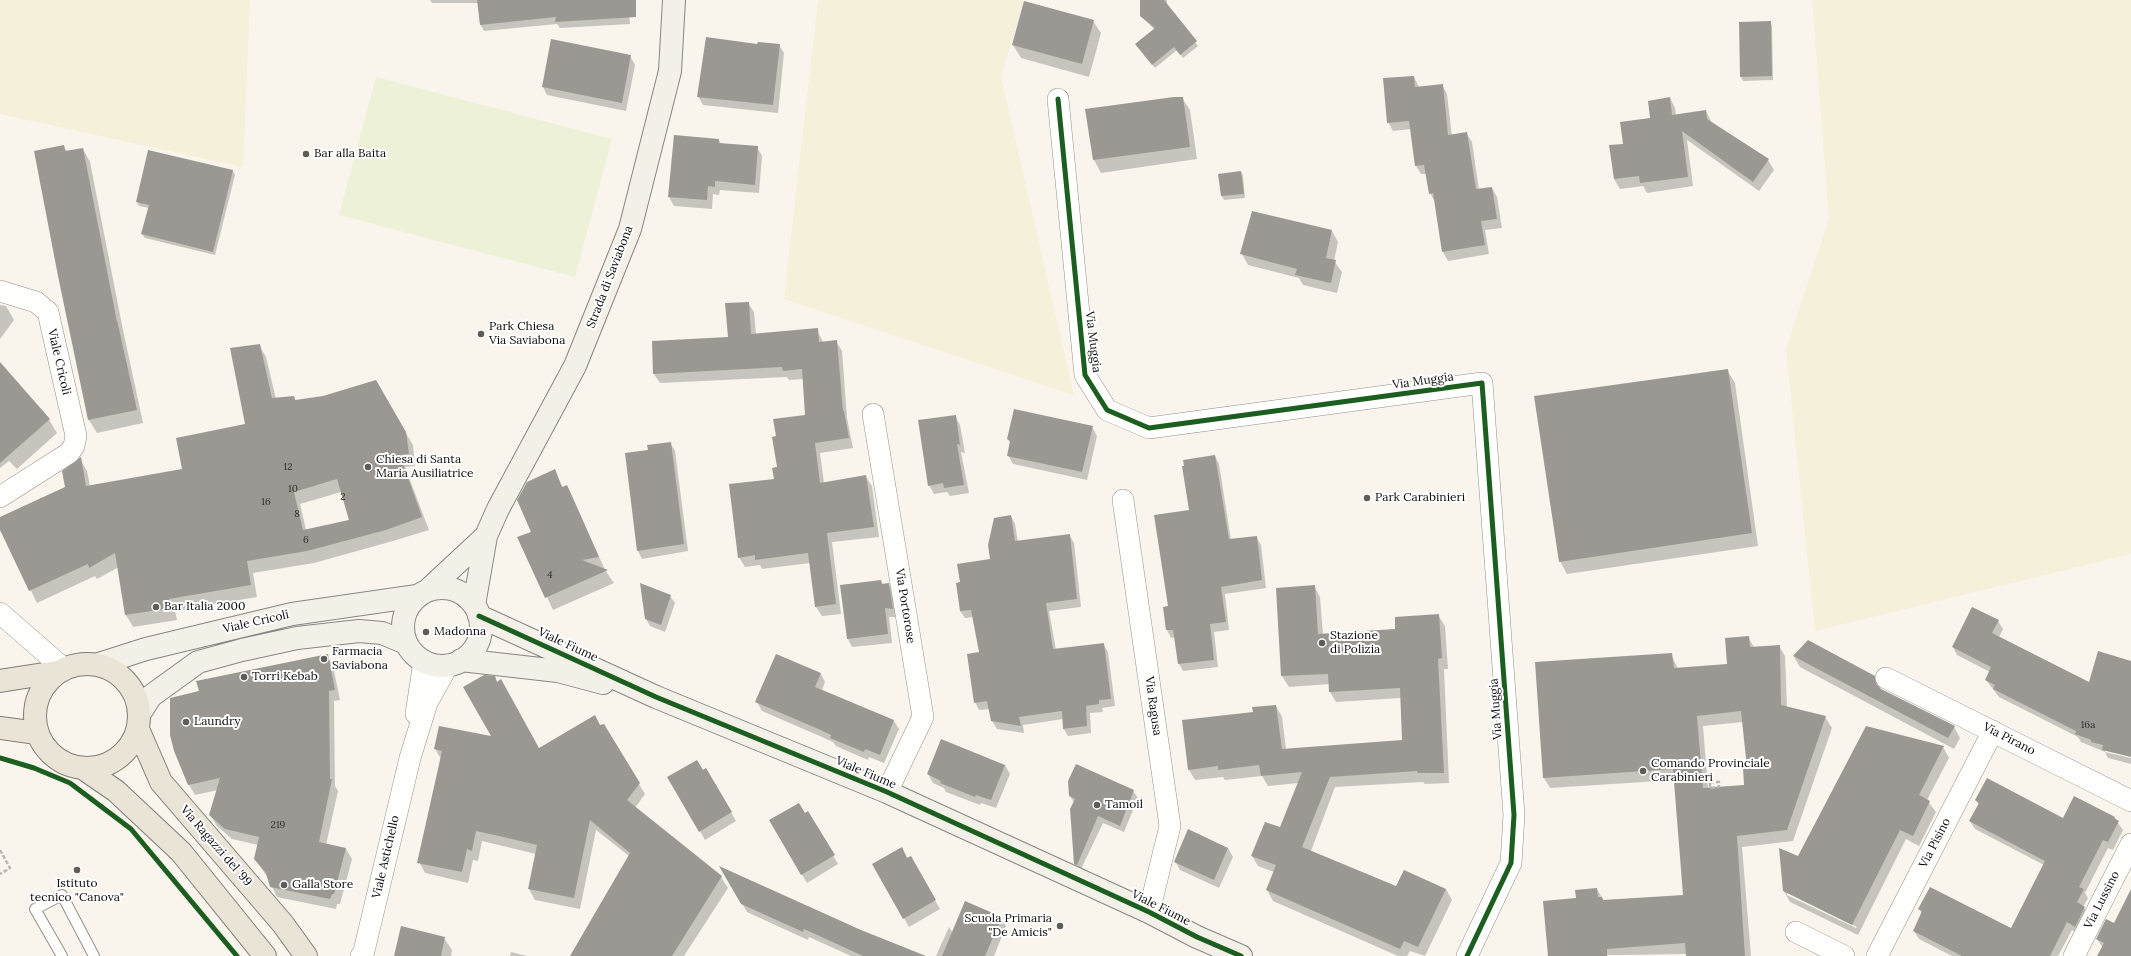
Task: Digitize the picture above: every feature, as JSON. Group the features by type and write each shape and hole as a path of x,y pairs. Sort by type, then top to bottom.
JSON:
{"main road":[{"name":"Viale Cricoli","path":"0,681 60,670 75,664 99,664 114,671 127,682 136,697 139,721 131,745 118,758 102,766 84,769 69,766 55,758 44,746 37,733 34,716 37,699 45,683 60,670"},
{"name":"Via Ragazzi del '99","path":"139,721 161,782 283,924 306,956"},
{"path":"0,728 37,733"},
{"path":"84,769 116,791 181,852 265,956"}],"street":[{"name":"Strada di Saviabona","path":"477,611 486,536 498,509 575,366 630,229 670,71 674,0"},
{"name":"Via Muggia","path":"1058,99 1085,375 1106,410 1149,428 1482,383 1514,815 1511,863 1467,956"},
{"name":"Viale Cricoli","path":"0,291 36,302 48,312 76,436 74,446 69,453 0,497"},
{"name":"Via Portorose","path":"873,414 923,716 887,792"},
{"name":"Via Ragusa","path":"1123,500 1170,826 1149,912"},
{"name":"Strada di Saviabona","path":"423,593 486,536"},
{"path":"441,588 454,590 465,596 477,611 480,629 478,642 471,652 455,663 436,665 424,661 413,653 406,643 403,630 404,618 408,606 423,593 441,588"},
{"name":"Viale Cricoli","path":"99,664 146,649 292,614 423,593"},
{"name":"Viale Fiume","path":"477,611 656,697 887,792 1149,912 1197,937 1241,956"},
{"path":"0,613 60,670"},
{"name":"Viale Cricoli","path":"139,721 151,696 198,662 242,650 297,638 359,631 382,633 406,643"},
{"name":"Viale Astichello","path":"410,758 424,661"},
{"name":"Viale Fiume","path":"455,663 558,672 656,697"},
{"name":"Viale Astichello","path":"361,956 364,951 410,758 427,703 455,663"},
{"name":"Via Pirano","path":"1886,678 2131,801"},
{"name":"Via Pisino","path":"1877,956 1993,731"},
{"name":"Via Lussino","path":"2074,956 2131,844"},
{"path":"1796,932 1844,956"}],"lane":[{"path":"62,956 35,909 62,895 94,956"}],"path":[{"path":"0,850 10,868 0,874"}],"shaded area":[{"path":"0,0 250,0 243,167 0,114"},
{"path":"818,0 1024,0 1001,77 1074,395 784,299"},
{"path":"1812,0 2131,0 2131,554 1815,631 1786,349 1829,219"}],"green space":[{"path":"376,77 612,139 575,277 339,215"}],"building":[{"path":"477,0 636,0 636,17 555,22 556,17 480,25"},
{"path":"1140,0 1164,0 1197,41 1180,55 1174,47 1152,65 1135,44 1155,28 1140,16"},
{"path":"1024,1 1094,20 1082,64 1012,45"},
{"path":"1771,21 1772,76 1740,77 1739,22"},
{"path":"706,37 757,44 758,42 780,44 773,105 697,97"},
{"path":"551,39 631,55 622,103 542,87"},
{"path":"1414,76 1415,87 1443,84 1448,135 1467,132 1476,189 1492,187 1497,219 1481,221 1485,245 1442,252 1433,193 1429,194 1424,165 1415,166 1409,121 1387,123 1383,78"},
{"path":"1183,97 1190,147 1093,160 1085,109"},
{"path":"1670,97 1672,115 1706,110 1707,119 1769,159 1753,182 1682,131 1688,177 1640,183 1639,176 1614,179 1609,145 1623,144 1620,122 1650,118 1648,101"},
{"path":"674,135 719,139 719,143 758,146 755,185 715,181 715,187 708,186 707,200 668,197"},
{"path":"64,145 65,151 83,148 117,322 117,320 137,410 88,420 34,151"},
{"path":"148,150 233,170 213,252 141,234 149,205 136,202"},
{"path":"1241,171 1244,194 1221,196 1218,174"},
{"path":"1252,211 1332,230 1326,258 1336,260 1331,283 1295,275 1297,269 1240,254"},
{"path":"749,302 751,334 818,328 819,342 837,340 843,411 849,438 815,443 820,483 866,475 874,527 827,533 836,604 815,607 808,553 755,560 755,555 738,558 729,484 774,479 772,468 777,467 772,437 776,436 773,419 805,415 802,369 783,371 782,367 653,374 652,341 728,337 725,303"},
{"path":"260,344 272,398 294,396 295,400 323,396 376,380 406,432 409,454 400,455 422,517 386,530 307,551 247,561 251,585 169,599 171,608 125,615 115,553 89,568 88,564 29,591 0,530 0,517 65,487 62,471 81,457 86,486 182,469 176,438 245,424 230,348","holes":["337,479 349,520 303,530 294,492"]},
{"path":"0,362 50,419 0,463"},
{"path":"1728,369 1752,533 1559,562 1534,396"},
{"path":"1014,409 1093,426 1082,472 1007,456 1010,441 1007,439"},
{"path":"956,415 960,445 957,444 964,485 944,488 943,483 928,486 918,420"},
{"path":"671,442 684,544 637,551 625,453 648,450 647,445"},
{"path":"1215,455 1229,539 1257,536 1262,580 1221,587 1226,622 1210,624 1214,660 1178,664 1173,630 1166,630 1163,607 1168,606 1154,515 1189,510 1182,466 1184,466 1183,460"},
{"path":"555,469 562,487 567,485 599,557 582,560 608,570 545,598 517,537 531,532 517,500 527,482"},
{"path":"1011,515 1015,541 1070,534 1077,599 1046,603 1053,649 1104,643 1111,699 1099,700 1099,704 1086,706 1087,726 1063,729 1062,711 1019,717 1021,726 991,721 987,701 974,703 967,654 979,652 971,610 960,611 956,583 960,582 957,564 990,559 988,545 994,518"},
{"path":"881,580 882,584 889,583 893,609 885,608 888,634 847,639 840,585"},
{"path":"640,583 671,595 661,625 645,619"},
{"path":"1315,585 1318,634 1395,629 1395,617 1439,614 1442,658 1438,659 1444,773 1418,773 1417,771 1330,777 1302,847 1396,886 1404,870 1446,889 1418,947 1404,941 1400,949 1266,890 1276,865 1251,856 1265,822 1280,827 1302,772 1261,776 1259,765 1218,770 1218,766 1188,770 1182,720 1253,712 1252,707 1276,705 1282,749 1402,740 1400,688 1329,692 1328,674 1281,676 1276,588"},
{"path":"1972,607 1999,620 1992,633 2089,682 2098,651 2131,661 2131,757 2102,750 2103,745 2091,742 2091,740 2075,734 2076,731 1993,689 1995,685 1985,680 1991,667 1952,647"},
{"path":"1749,636 1750,647 1780,645 1781,705 1826,716 1787,830 1737,836 1745,956 1686,956 1685,943 1607,949 1607,956 1548,956 1543,901 1576,898 1575,890 1597,888 1598,897 1602,897 1603,900 1683,895 1673,769 1543,778 1535,662 1672,653 1674,668 1727,664 1725,638","holes":["1741,711 1747,768 1743,768 1744,785 1703,788 1697,716"]},
{"path":"1808,640 1875,676 1876,684 1881,689 1955,726 1948,738 1793,656"},
{"path":"328,654 335,690 329,691 330,779 332,779 319,842 346,848 334,894 332,894 330,899 270,887 266,873 254,859 259,837 225,829 209,815 220,778 188,785 174,751 170,735 170,698 199,691 196,681"},
{"path":"776,654 821,673 815,687 894,720 880,755 865,749 864,752 830,738 831,735 755,702"},
{"path":"484,675 495,676 497,682 501,679 539,748 595,715 600,725 604,724 640,783 627,800 722,876 672,956 570,956 630,853 590,820 574,898 528,889 537,845 499,836 476,831 472,851 467,849 462,872 417,863 442,751 434,749 439,726 491,736 463,687"},
{"path":"1866,726 1944,746 1919,795 1930,801 1913,836 1900,830 1852,925 1783,891 1779,848 1798,856"},
{"path":"941,739 1005,765 991,800 976,795 975,797 940,783 941,781 927,774"},
{"path":"697,760 703,770 706,768 732,812 699,832 667,777"},
{"path":"1076,764 1134,790 1120,826 1098,816 1077,865 1074,864 1070,809 1075,799 1069,796 1068,781"},
{"path":"1987,778 2063,818 2074,796 2115,817 2114,818 2119,821 2108,842 2103,840 2079,887 2084,889 2077,902 2085,907 2075,927 2067,922 2050,956 1962,956 1913,931 1922,911 1918,909 1930,887 2011,928 2045,861 1969,821 1979,803 1975,800"},
{"path":"799,803 805,813 808,811 835,855 801,875 769,820"},
{"path":"1188,829 1228,848 1214,880 1174,862"},
{"path":"902,847 907,858 911,856 936,900 903,919 872,864"},
{"path":"719,866 861,930 926,956 863,956 804,929 803,932 741,904"},
{"path":"2131,889 2131,956 2097,956 2104,943 2096,939 2106,919 2114,923"},
{"path":"965,901 1002,917 985,956 942,956"},
{"path":"401,926 445,937 441,956 394,956"}],"cycle path":[{"path":"1058,99 1085,375 1107,410 1149,428 1482,383 1514,815 1511,863 1467,956"},
{"path":"479,616 656,697 887,792 1149,912 1197,937 1241,956"},
{"path":"0,758 34,768 70,783 131,829 237,956"}],"place":[{"name":"Bar alla Baita","path":"306,154"},
{"name":"Park Chiesa Via Saviabona","path":"481,334"},
{"name":"Chiesa di Santa Maria Ausiliatrice","path":"368,467"},
{"name":"Park Carabinieri","path":"1367,498"},
{"name":"Bar Italia 2000","path":"156,607"},
{"name":"Madonna","path":"426,632"},
{"name":"Stazione di Polizia","path":"1322,643"},
{"name":"Farmacia Saviabona","path":"324,659"},
{"name":"Torri Kebab","path":"244,677"},
{"name":"Laundry","path":"186,722"},
{"name":"Comando Provinciale Carabinieri","path":"1643,771"},
{"name":"Tamoil","path":"1097,805"},
{"name":"Istituto tecnico \"Canova\"","path":"77,870"},
{"name":"Galla Store","path":"284,885"},
{"name":"Scuola Primaria \"De Amicis\"","path":"1060,926"}]}
